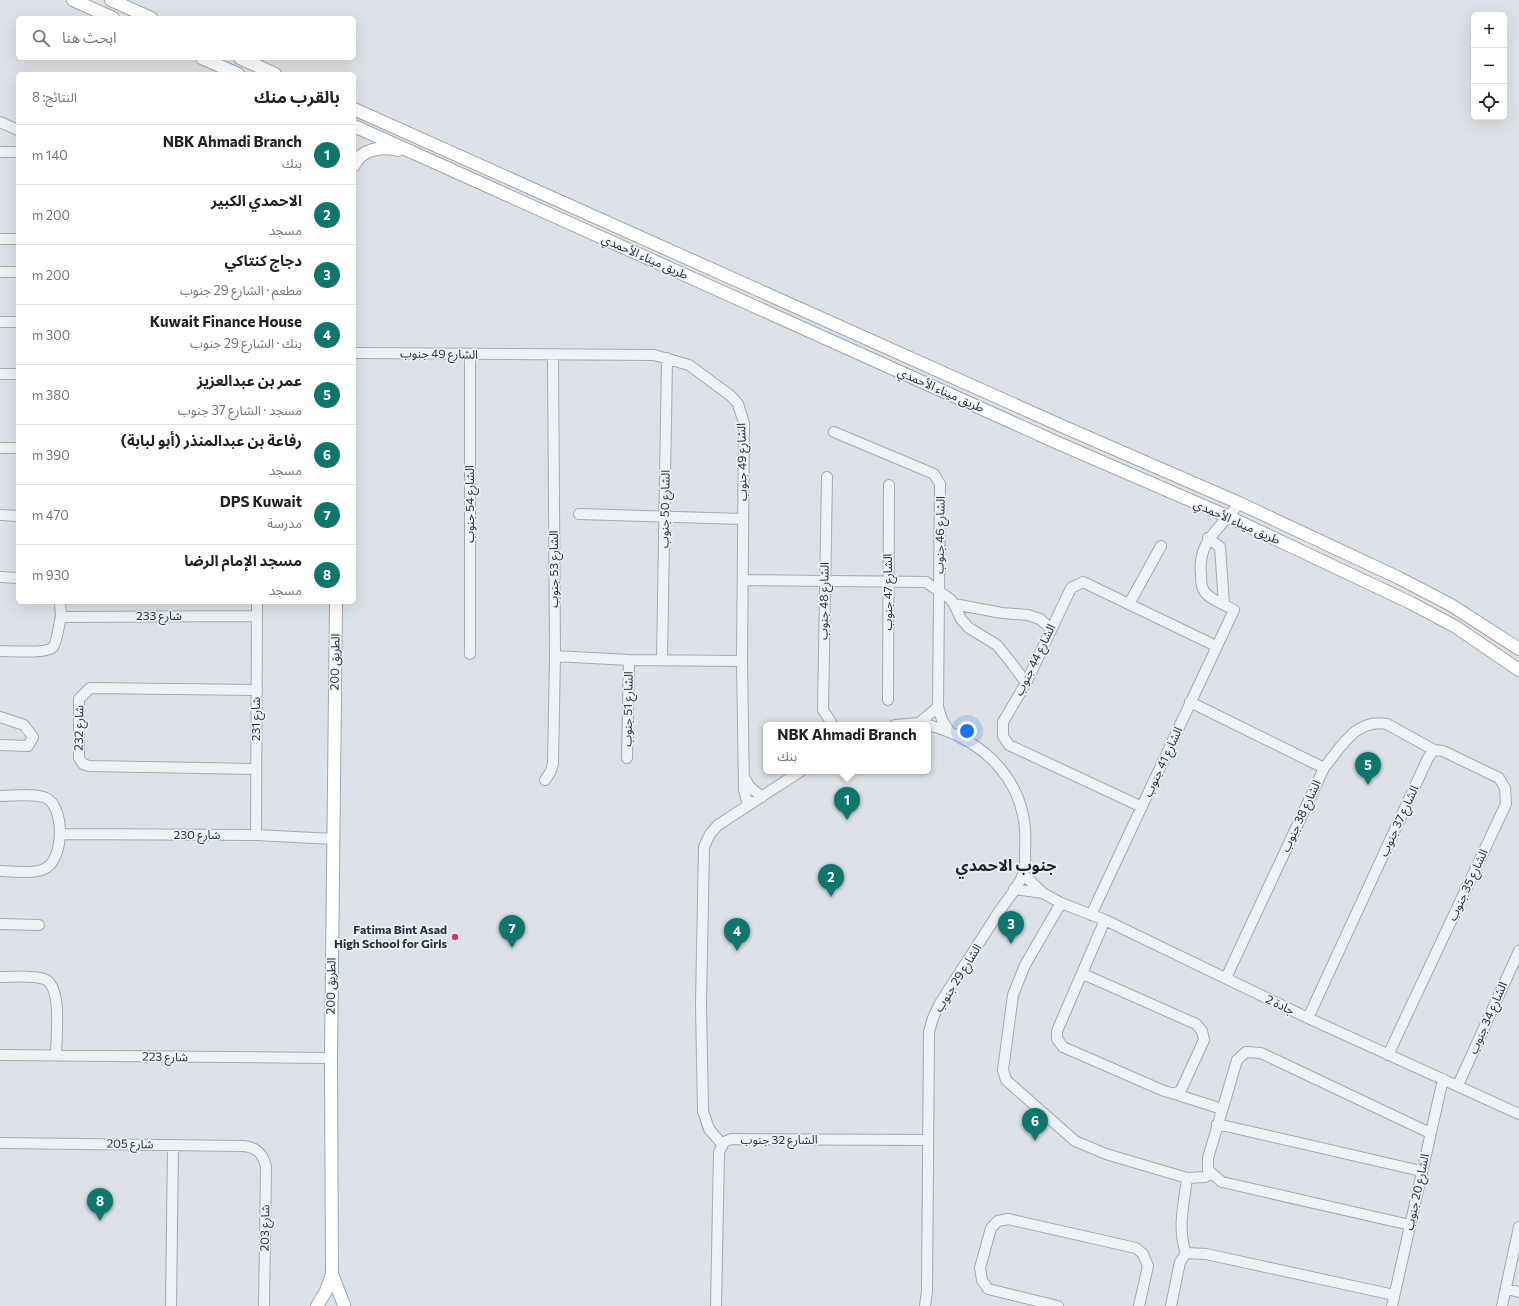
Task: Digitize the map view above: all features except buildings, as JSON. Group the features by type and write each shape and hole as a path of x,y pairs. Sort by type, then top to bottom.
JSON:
{"main road":[{"path":"73,0 109,16"},
{"path":"111,0 147,16"},
{"path":"206,60 234,72"},
{"path":"244,60 271,72"},
{"name":"طريق ميناء الأحمدي","path":"356,110 1042,418 1239,503 1399,578 1451,606 1519,649"},
{"name":"طريق ميناء الأحمدي","path":"356,127 1058,443 1229,517 1411,603 1456,627 1519,670"},
{"path":"356,162 361,156 373,150 383,148 429,159"},
{"name":"الطريق 200","path":"317,1306 326,1291 332,1274 331,1058 336,604"},
{"name":"الطريق 200","path":"332,1274 346,1306"},
{"path":"317,1306 326,1301 332,1300 346,1306"}],"street":[{"path":"0,122 16,129"},
{"path":"0,152 16,152"},
{"path":"0,239 16,239"},
{"path":"0,272 16,272"},
{"path":"0,322 16,322"},
{"name":"الشارع 49 جنوب","path":"356,353 654,355 689,365 731,396 738,404 744,423 742,519 744,790 756,801"},
{"name":"الشارع 54 جنوب","path":"470,354 470,654"},
{"name":"الشارع 53 جنوب","path":"545,780 551,771 553,763 555,656 553,355"},
{"name":"الشارع 50 جنوب","path":"662,660 667,358"},
{"path":"0,374 16,374"},
{"name":"الشارع 46 جنوب","path":"834,432 934,474 940,484 938,707 942,720 949,731"},
{"path":"0,448 16,448"},
{"name":"الشارع 48 جنوب","path":"827,477 823,710 831,722"},
{"name":"الشارع 47 جنوب","path":"888,700 889,485"},
{"path":"1224,604 1208,595 1203,589 1199,562 1208,538 1229,517 1239,503"},
{"path":"579,514 742,519"},
{"path":"0,515 16,516"},
{"path":"1208,538 1220,547 1224,604"},
{"path":"1128,604 1161,546"},
{"path":"0,577 16,578"},
{"path":"742,580 888,580 926,582 954,604 961,619 969,628 997,645 1026,683"},
{"name":"الشارع 44 جنوب","path":"1142,807 1009,745 1003,736 1003,722 1026,683 1071,588 1076,584 1083,582 1216,646"},
{"path":"0,651 44,651 52,649 55,645 61,617 60,604"},
{"name":"شارع 231","path":"256,836 257,604"},
{"path":"954,604 1002,613 1028,615 1040,619 1051,629"},
{"name":"الشارع 41 جنوب","path":"1091,915 1234,610 1224,604"},
{"name":"شارع 233","path":"61,617 257,616"},
{"path":"555,656 629,660 742,661"},
{"name":"الشارع 51 جنوب","path":"627,758 629,660"},
{"name":"شارع 232","path":"256,690 90,688 79,699 79,758 83,764 89,766 256,769"},
{"name":"الشارع 38 جنوب","path":"1190,702 1324,768 1226,978"},
{"path":"927,722 938,707"},
{"path":"0,717 24,725 33,737 32,742 28,746 0,745"},
{"path":"1324,768 1352,732 1373,722 1387,724 1434,750"},
{"name":"الشارع 29 جنوب","path":"925,1306 927,1291 929,1032 939,1005 1023,874 1026,837 1023,813 1010,781 984,751 969,741 949,731 931,726"},
{"name":"الشارع 37 جنوب","path":"1308,1018 1428,758 1434,750"},
{"name":"الشارع 35 جنوب","path":"1388,1055 1506,804 1505,788 1499,778 1443,751 1434,750"},
{"path":"716,1306 719,1154 722,1144 709,1129 703,1111 701,1004 704,847 710,834 718,826 796,774"},
{"path":"744,775 756,801"},
{"path":"0,796 38,796 47,798 54,806 62,834 54,860 46,868 37,871 0,871"},
{"name":"شارع 230","path":"62,834 256,836 333,839"},
{"name":"جادة 2","path":"1023,874 1043,892 1061,903 1105,920 1308,1018 1519,1114"},
{"name":"جادة 2","path":"1014,889 1043,892"},
{"path":"1061,903 1024,965 1013,995 1003,1070 1006,1080 1075,1142 1106,1154 1187,1178 1205,1177 1211,1174"},
{"path":"1105,920 1056,1031 1057,1040 1063,1047 1164,1091 1222,1109"},
{"path":"0,924 39,925"},
{"name":"الشارع 34 جنوب","path":"1458,1085 1519,951"},
{"path":"1082,974 1196,1024 1202,1031 1204,1040 1181,1090 1175,1094"},
{"path":"0,977 43,978 51,983 56,995 56,1056"},
{"path":"1410,1225 1222,1182 1208,1170 1208,1158 1237,1060 1246,1052 1261,1053 1430,1133"},
{"name":"شارع 223","path":"0,1055 331,1058"},
{"name":"الشارع 20 جنوب","path":"1392,1306 1421,1171 1444,1079"},
{"path":"1217,1124 1421,1171"},
{"name":"الشارع 32 جنوب","path":"722,1144 731,1139 928,1140"},
{"name":"شارع 205","path":"0,1143 249,1146 260,1152"},
{"path":"171,1306 173,1145"},
{"name":"شارع 203","path":"260,1152 266,1167 264,1306"},
{"path":"1186,1253 1182,1241 1181,1227 1187,1178"},
{"path":"1058,1306 1034,1303 988,1289 982,1280 980,1268 991,1228 998,1221 1008,1219 1136,1248 1143,1254 1148,1266 1140,1306"},
{"path":"1502,1306 1519,1227"},
{"path":"1186,1253 1206,1254 1394,1295"},
{"path":"1171,1306 1180,1262 1186,1253"},
{"path":"1506,1289 1519,1292"},
{"name":"الشارع 29 جنوب","path":"927,1291 931,1306"}],"place":[{"name":"عمر بن عبدالعزيز","path":"1368,785"},
{"name":"NBK Ahmadi Branch","path":"847,820"},
{"name":"الاحمدي الكبير","path":"831,897"},
{"name":"Fatima Bint Asad High School for Girls","path":"455,937"},
{"name":"دجاج كنتاكي","path":"1011,944"},
{"name":"DPS Kuwait","path":"512,948"},
{"name":"Kuwait Finance House","path":"737,951"},
{"name":"رفاعة بن عبدالمنذر (أبو لبابة)","path":"1035,1141"},
{"name":"مسجد الإمام الرضا","path":"100,1221"}],"district":[{"name":"جنوب الاحمدي","path":"1006,865"}]}
